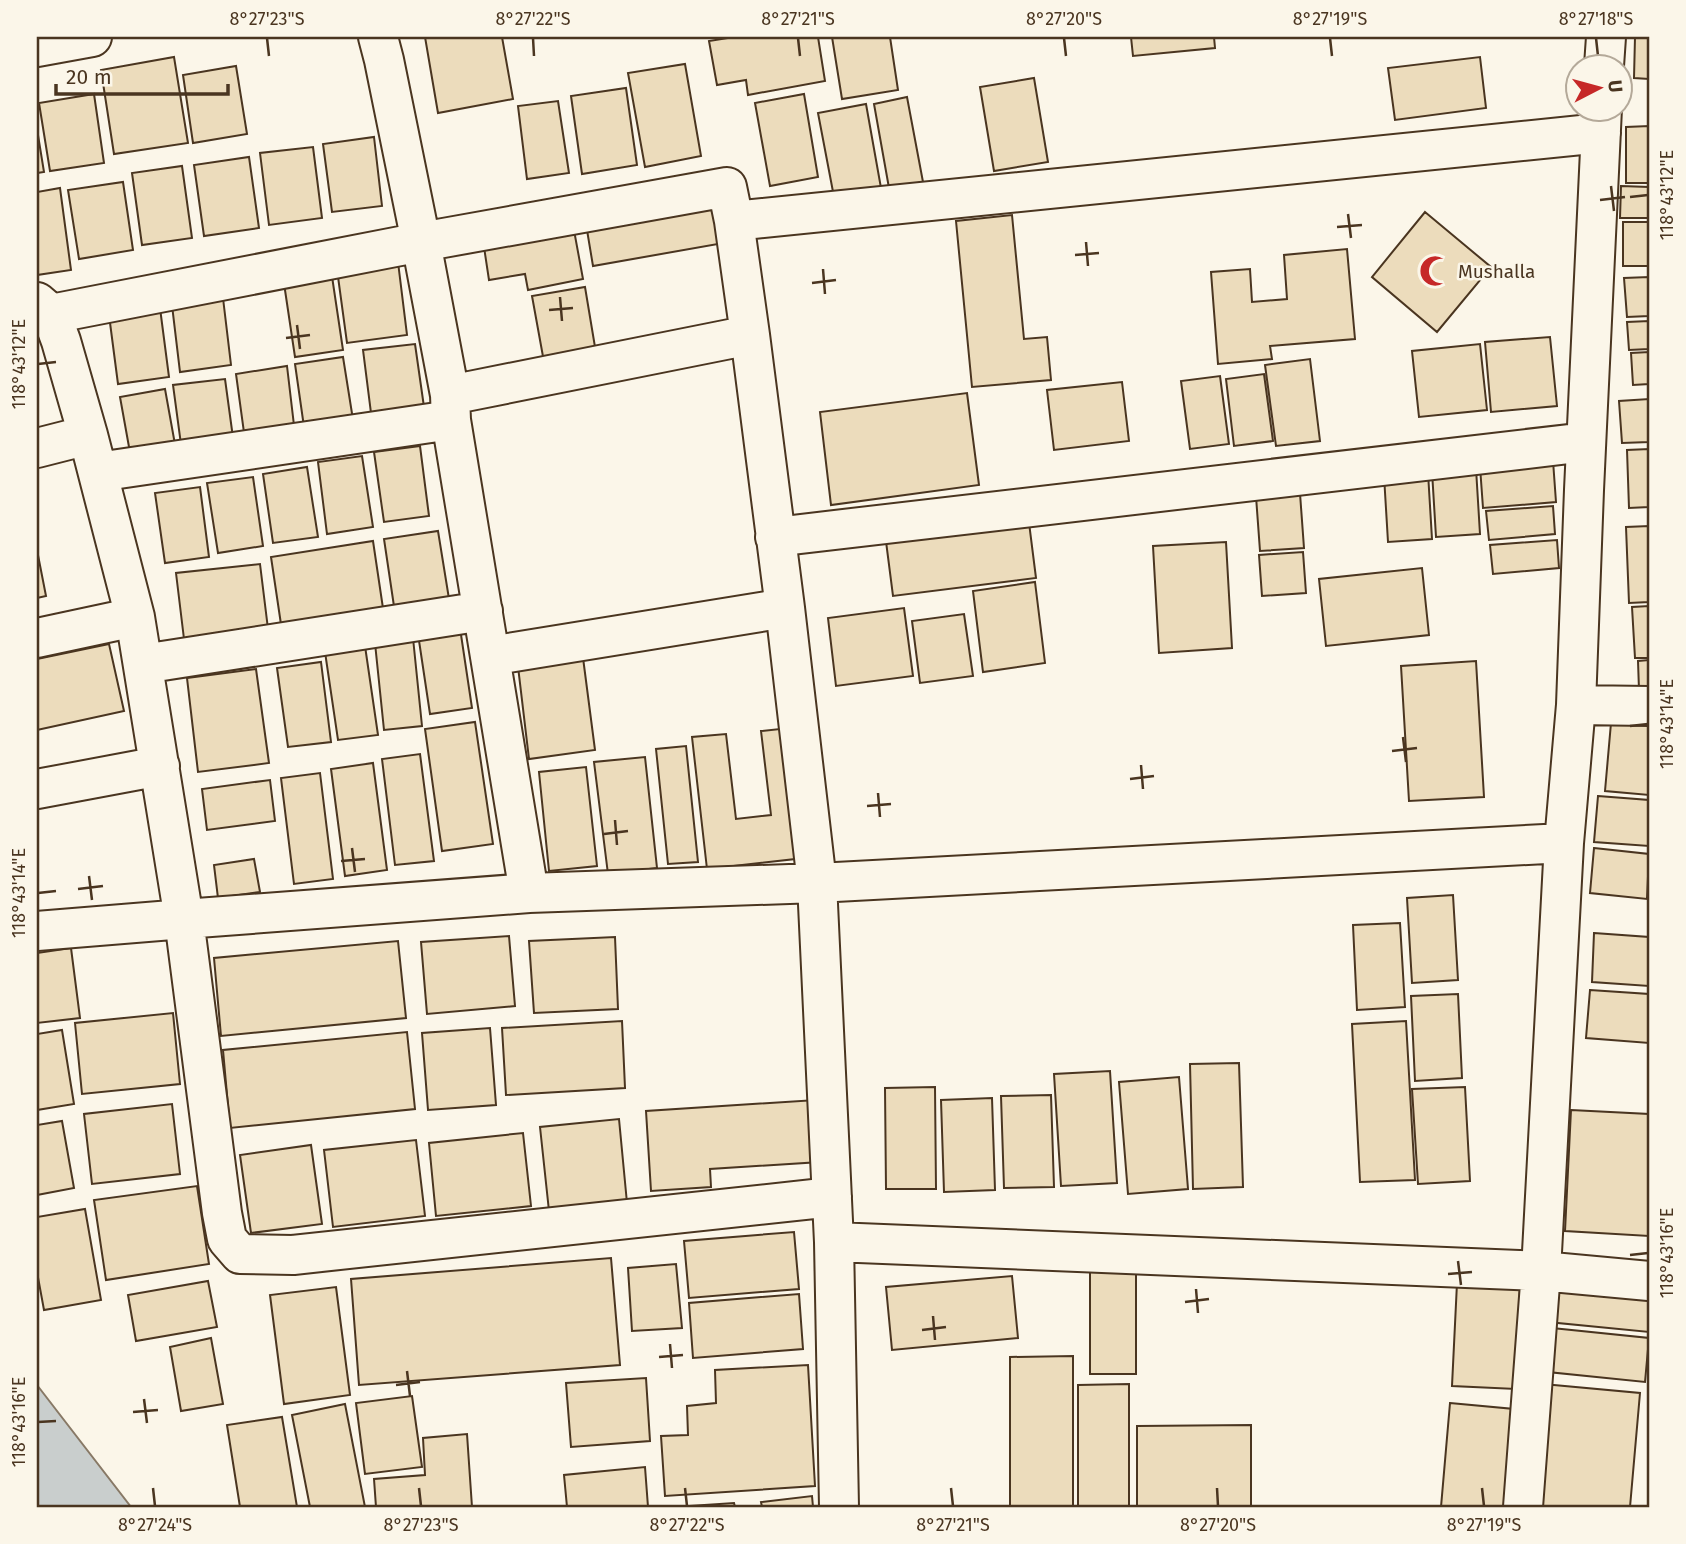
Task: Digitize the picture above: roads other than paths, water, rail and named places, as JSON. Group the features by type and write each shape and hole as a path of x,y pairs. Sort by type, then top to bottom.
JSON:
{"street":[{"path":"37,47 92,37"},
{"path":"378,37 421,242 451,407 529,893"},
{"path":"734,221 1593,122"},
{"path":"1523,1507 1541,1271 1563,843 1576,705 1602,122"},
{"path":"832,1197 293,1255 240,1254 227,1239 222,1213 184,919 135,617 61,341 44,308 727,187 750,335 817,883 832,1197 834,1241 839,1507"},
{"path":"98,472 451,407 750,335"},
{"path":"37,448 88,435"},
{"path":"775,537 1586,442"},
{"path":"491,656 785,608"},
{"path":"143,664 483,611"},
{"path":"37,638 135,617"},
{"path":"1576,705 1649,706"},
{"path":"37,789 160,766"},
{"path":"37,931 529,893 817,883 1563,843"},
{"path":"834,1241 1541,1271 1649,1281"}],"place":[{"name":"Mushalla","path":"1435,271"}]}
